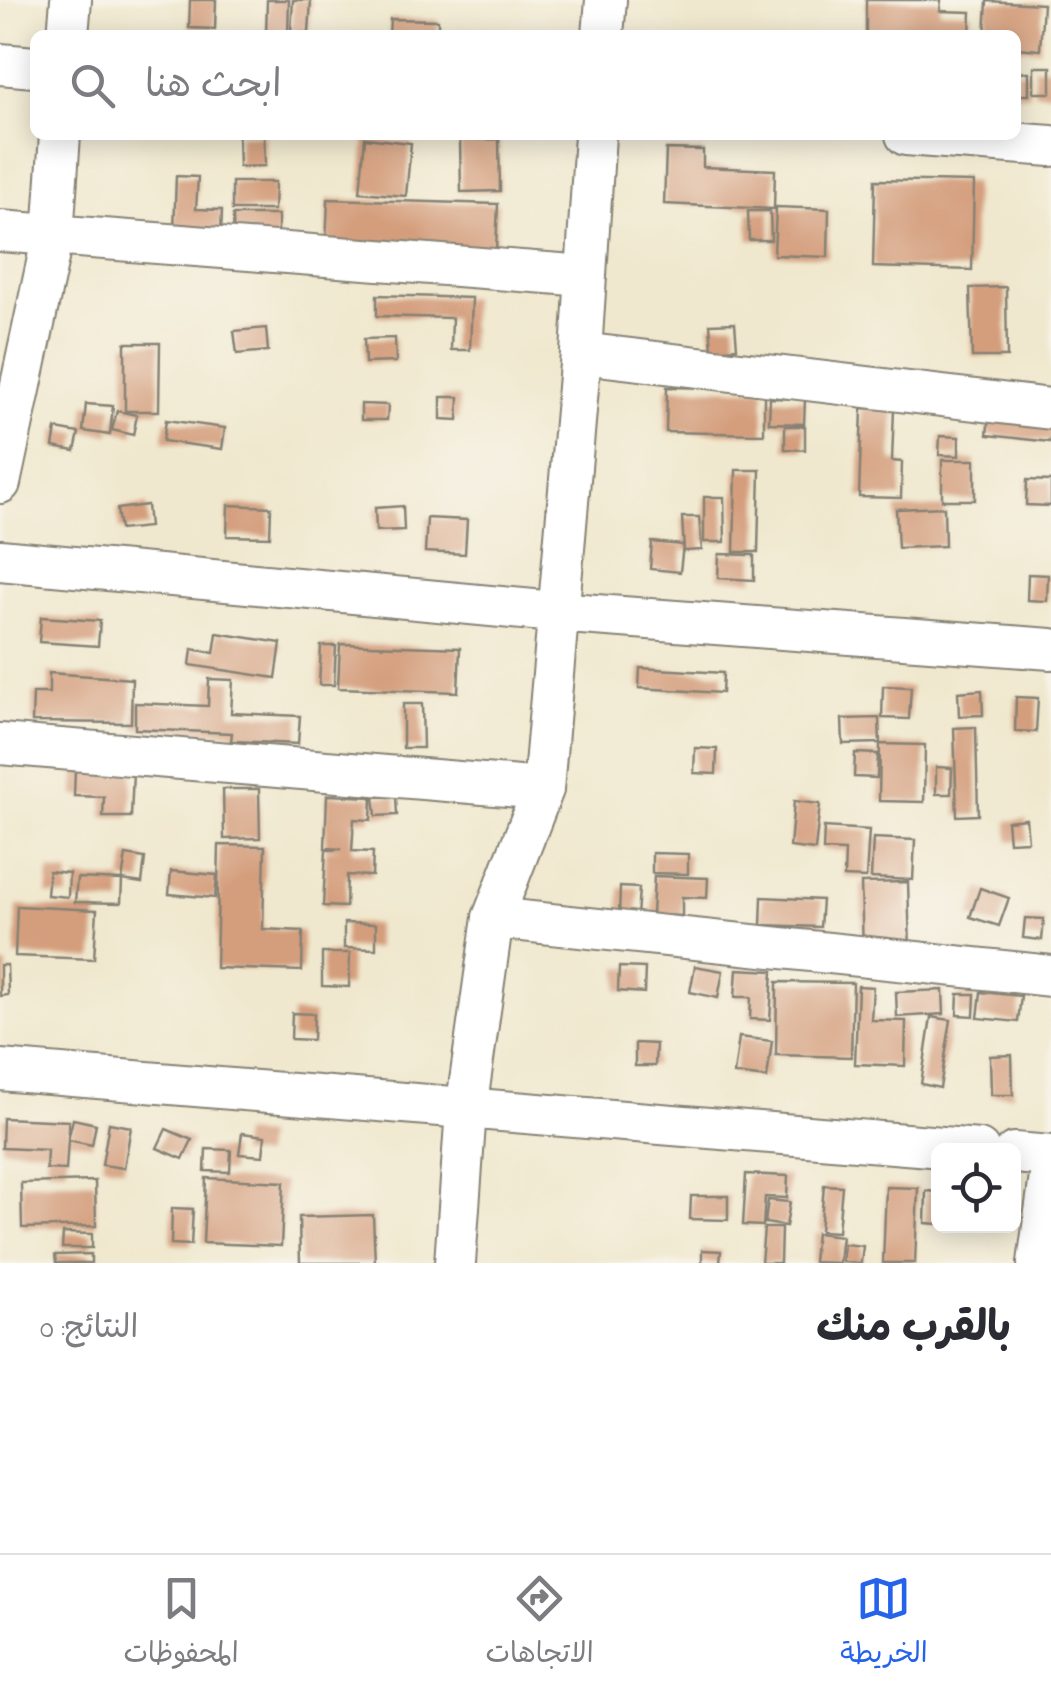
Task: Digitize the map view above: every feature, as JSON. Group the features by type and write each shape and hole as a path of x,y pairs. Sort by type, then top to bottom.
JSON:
{"street":[{"path":"68,30 71,0"},
{"path":"603,30 606,0"},
{"path":"0,64 30,66"},
{"path":"0,483 53,234 60,140"},
{"path":"454,1263 466,1110 493,918 543,788 555,612 581,353 595,140"},
{"path":"972,140 1051,146"},
{"path":"0,231 586,276"},
{"path":"581,353 1051,409"},
{"path":"0,560 555,612 1051,650"},
{"path":"0,744 543,788"},
{"path":"493,918 1051,976"},
{"path":"0,1070 931,1146"},
{"path":"1021,1154 1051,1156"},
{"path":"1038,1263 1051,1168"}],"building":[{"path":"190,0 216,0 215,29 189,28"},
{"path":"267,0 289,0 288,30 266,30"},
{"path":"293,0 311,0 309,30 291,30"},
{"path":"866,0 941,0 940,11 971,12 970,30 866,30"},
{"path":"987,1 1043,4 1040,50 1021,48 1021,30 985,30"},
{"path":"390,19 438,20 438,30 389,30"},
{"path":"1034,67 1051,67 1051,93 1034,93"},
{"path":"1021,72 1029,72 1029,95 1021,95"},
{"path":"238,140 264,140 265,166 239,167"},
{"path":"365,140 411,143 406,196 360,192"},
{"path":"460,140 499,140 500,191 461,192"},
{"path":"666,149 703,150 703,167 775,170 774,209 664,204"},
{"path":"176,176 198,177 196,209 222,210 221,233 174,231"},
{"path":"875,180 974,182 972,270 873,267"},
{"path":"232,182 275,182 274,210 232,210"},
{"path":"328,199 498,204 496,250 326,245"},
{"path":"776,207 829,209 828,257 774,255"},
{"path":"748,211 770,211 771,240 749,240"},
{"path":"233,215 278,215 278,241 234,242"},
{"path":"1006,287 1007,357 972,357 970,288"},
{"path":"377,295 472,298 470,350 451,350 452,318 377,316"},
{"path":"735,323 737,348 712,350 710,324"},
{"path":"266,328 268,351 237,354 234,331"},
{"path":"395,338 396,362 365,363 364,339"},
{"path":"125,343 160,343 159,411 125,411"},
{"path":"667,387 764,389 764,434 666,432"},
{"path":"441,397 459,397 458,420 441,419"},
{"path":"770,398 805,399 804,424 769,423"},
{"path":"86,404 113,406 110,435 83,431"},
{"path":"361,404 388,405 387,420 361,420"},
{"path":"862,408 894,409 892,461 902,462 901,498 859,497"},
{"path":"117,411 137,415 133,435 112,430"},
{"path":"989,416 1051,423 1051,442 987,435"},
{"path":"166,420 225,428 222,449 163,441"},
{"path":"785,426 805,426 805,450 785,449"},
{"path":"56,429 79,433 75,451 53,447"},
{"path":"940,436 959,437 959,456 939,455"},
{"path":"942,460 975,460 975,500 942,500"},
{"path":"736,470 760,470 758,552 734,552"},
{"path":"1027,480 1051,481 1051,506 1026,505"},
{"path":"704,497 724,497 725,542 704,542"},
{"path":"147,505 149,527 120,530 117,509"},
{"path":"228,505 271,507 270,537 227,536"},
{"path":"403,506 404,530 376,531 375,508"},
{"path":"944,507 945,546 898,548 896,509"},
{"path":"682,517 699,517 702,550 684,551"},
{"path":"427,518 467,520 465,554 425,552"},
{"path":"652,542 683,545 680,572 650,569"},
{"path":"719,554 754,555 754,580 718,578"},
{"path":"1028,574 1048,575 1047,601 1027,600"},
{"path":"41,617 100,621 98,646 39,642"},
{"path":"217,633 281,643 276,678 190,665 192,649 214,653"},
{"path":"340,644 460,648 458,692 338,688"},
{"path":"321,646 336,646 334,685 319,685"},
{"path":"640,668 723,673 722,693 639,688"},
{"path":"49,673 132,679 131,723 32,722 33,693 49,693"},
{"path":"209,679 233,680 231,713 300,716 298,744 231,741 232,733 135,729 135,703 208,706"},
{"path":"883,686 911,687 909,719 882,718"},
{"path":"982,690 983,715 959,716 958,692"},
{"path":"1016,697 1038,698 1036,732 1015,731"},
{"path":"403,704 422,704 423,748 403,748"},
{"path":"879,718 880,743 843,744 842,719"},
{"path":"976,727 978,815 957,816 954,728"},
{"path":"880,744 925,745 924,802 879,801"},
{"path":"695,748 717,749 716,774 694,773"},
{"path":"855,753 878,754 877,778 854,777"},
{"path":"936,767 952,768 951,794 936,794"},
{"path":"75,770 133,772 131,817 103,817 104,797 74,796"},
{"path":"223,789 259,789 260,838 224,839"},
{"path":"327,795 372,797 371,820 354,819 352,851 373,852 372,876 347,875 346,907 323,906 326,850 342,849 325,848"},
{"path":"396,796 397,815 376,816 374,797"},
{"path":"794,801 820,804 815,850 790,847"},
{"path":"1026,819 1028,841 1009,842 1007,821"},
{"path":"824,827 869,830 866,878 844,877 845,851 823,850"},
{"path":"873,838 915,840 913,880 871,878"},
{"path":"219,845 265,846 263,929 303,931 302,971 216,968"},
{"path":"652,853 688,854 688,874 652,873"},
{"path":"126,855 145,858 142,883 122,880"},
{"path":"49,871 69,873 68,897 47,895"},
{"path":"171,871 217,875 215,898 169,894"},
{"path":"654,876 708,878 707,898 682,897 682,916 652,915"},
{"path":"77,878 122,880 121,903 75,902"},
{"path":"908,882 910,951 863,952 861,883"},
{"path":"620,887 639,888 637,917 619,916"},
{"path":"980,888 1009,898 999,926 970,917"},
{"path":"762,897 822,900 820,927 761,925"},
{"path":"17,906 97,910 94,959 15,956"},
{"path":"1025,918 1044,919 1042,940 1023,938"},
{"path":"344,923 376,924 376,949 344,948"},
{"path":"322,953 350,953 349,987 322,986"},
{"path":"0,965 7,965 8,995 0,996"},
{"path":"695,966 723,971 718,998 690,992"},
{"path":"619,967 645,968 644,993 618,991"},
{"path":"737,969 773,971 770,1020 750,1019 751,997 735,997"},
{"path":"777,982 853,983 851,1057 776,1055"},
{"path":"858,986 873,987 871,1020 906,1021 905,1066 855,1064"},
{"path":"943,990 944,1014 897,1017 896,992"},
{"path":"981,992 1021,996 1018,1022 978,1018"},
{"path":"958,994 975,994 974,1016 957,1015"},
{"path":"292,1013 314,1014 313,1040 291,1039"},
{"path":"931,1017 951,1020 940,1088 921,1084"},
{"path":"739,1037 772,1041 767,1078 734,1074"},
{"path":"635,1043 656,1044 655,1066 635,1066"},
{"path":"1012,1055 1013,1095 991,1095 990,1056"},
{"path":"3,1118 69,1121 66,1170 46,1169 47,1150 2,1148"},
{"path":"73,1119 96,1124 92,1145 68,1140"},
{"path":"109,1123 131,1127 124,1168 102,1165"},
{"path":"166,1129 192,1140 183,1159 157,1148"},
{"path":"242,1133 265,1136 263,1156 239,1154"},
{"path":"206,1149 231,1150 230,1172 205,1171"},
{"path":"746,1174 788,1176 787,1198 765,1197 763,1226 743,1225"},
{"path":"206,1178 284,1182 281,1246 203,1243"},
{"path":"95,1181 96,1226 22,1228 21,1183"},
{"path":"824,1185 842,1186 838,1232 820,1231"},
{"path":"886,1187 918,1188 915,1263 883,1263"},
{"path":"926,1191 931,1191 931,1223 925,1223"},
{"path":"691,1196 728,1196 728,1220 690,1219"},
{"path":"768,1200 790,1202 786,1226 765,1223"},
{"path":"172,1208 193,1209 191,1245 171,1244"},
{"path":"373,1215 375,1263 300,1263 299,1217"},
{"path":"764,1228 781,1228 780,1263 761,1263"},
{"path":"63,1233 92,1234 92,1248 62,1248"},
{"path":"816,1233 842,1236 839,1263 813,1262"},
{"path":"844,1244 863,1246 861,1263 842,1262"},
{"path":"702,1250 721,1251 720,1263 702,1263"},
{"path":"91,1254 91,1263 56,1263 55,1255"}]}
